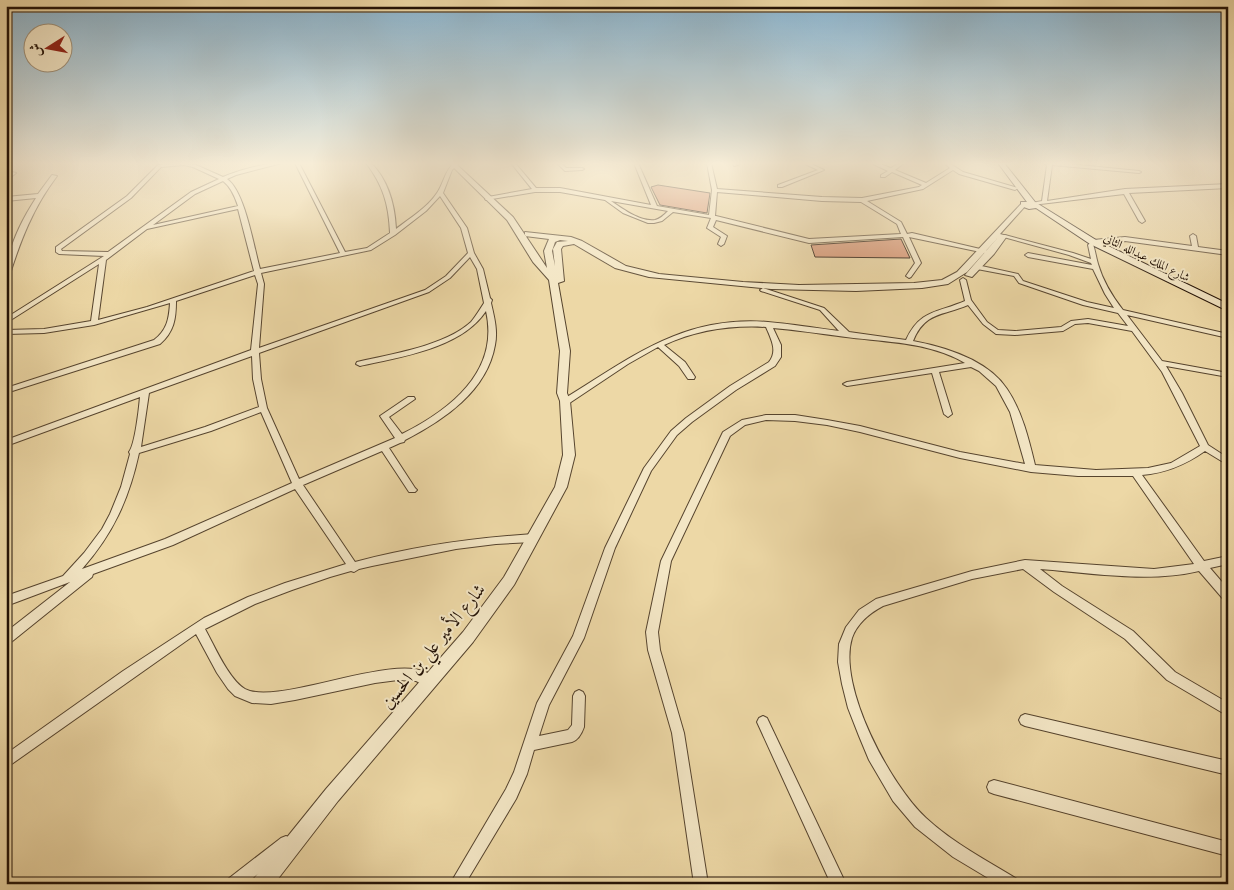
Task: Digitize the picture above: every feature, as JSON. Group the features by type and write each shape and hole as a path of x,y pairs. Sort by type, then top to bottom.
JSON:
{"main road":[{"name":"شارع الملك عبدالله الثاني","path":"1031,206 1043,216 1092,243 1228,309"},
{"name":"شارع الملك عبدالله الثاني","path":"1031,206 1092,243"}],"street":[{"path":"6,277 19,235 34,205"},
{"path":"110,254 59,252 58,248 117,205"},
{"path":"6,321 103,259 176,205"},
{"path":"318,205 342,254"},
{"path":"388,205 393,234"},
{"path":"6,332 44,331 94,323 173,300 257,272 369,248 411,221 428,205"},
{"path":"6,601 169,542 297,484 384,448 401,440 443,414 460,400 485,366 492,344 492,322 489,300 480,269 471,253 464,228 448,205"},
{"name":"شارع الأمير علي بن الحسين","path":"262,884 310,824 468,637 501,592 560,487 569,455 565,402 572,351 556,279 542,266 510,218 498,205"},
{"name":"شارع الأمير علي بن الحسين","path":"501,205 512,213 528,234 541,259 542,266"},
{"path":"615,205 630,215 650,221 660,220 672,210"},
{"path":"640,205 713,217 809,240 906,236 931,237 991,252"},
{"path":"714,205 710,228 724,236 721,244"},
{"path":"870,205 894,218 906,236 918,263 909,276"},
{"path":"556,279 558,245 567,243 576,246 600,262 628,274 678,283 842,290 938,283 959,274 982,250 1031,206 1040,205"},
{"path":"1133,205 1142,221"},
{"path":"762,290 838,293 943,287 963,280 991,252 1031,206"},
{"path":"145,229 241,207 261,295 255,352 257,379 267,422 297,484 354,568"},
{"path":"528,234 576,240 613,263 637,273 762,290 822,309 847,335"},
{"path":"1003,236 1093,261"},
{"path":"1193,236 1196,248"},
{"path":"556,238 549,246 556,279"},
{"path":"1228,253 1125,239 1092,243 1093,261 1118,311 1160,362 1206,447 1228,462"},
{"path":"6,443 427,291 448,277 471,253"},
{"path":"1028,255 1093,261"},
{"path":"94,323 103,259"},
{"path":"977,267 1012,273 1022,282 1049,293 1228,336"},
{"path":"963,280 968,300 985,323 996,332 1015,333 1063,329 1072,322 1088,321 1133,329"},
{"path":"6,391 157,342 167,333 171,326 173,300"},
{"path":"360,364 416,350 463,331 476,320 489,300"},
{"path":"909,341 913,330 926,316 960,307 968,302 968,300"},
{"path":"565,402 659,344 689,332 723,323 768,324 909,341 954,355 989,374 1005,392 1024,440 1031,469"},
{"path":"457,884 511,794 543,703 578,638 610,548 647,470 674,433 689,420 733,388 772,364 778,353 768,324"},
{"path":"659,344 682,364 691,377"},
{"path":"1160,362 1228,375"},
{"path":"846,384 973,364"},
{"path":"934,371 948,414"},
{"path":"67,578 82,562 114,516 121,502 145,392"},
{"path":"401,440 384,416 411,400"},
{"path":"133,452 208,430 263,408"},
{"path":"701,884 678,733 654,650 652,632 666,561 720,444 730,428 743,421 766,418 818,421 946,452 1031,469 1135,472 1174,466 1206,447"},
{"path":"384,448 412,490"},
{"path":"1135,472 1202,567 1228,597"},
{"path":"6,762 198,627 242,604 286,588 354,568 454,546 533,538"},
{"path":"1012,884 938,837 910,812 880,769 861,724 846,674 844,658 848,633 854,623 871,606 972,575 1025,564 1154,573 1202,567 1228,560"},
{"path":"1025,564 1058,589 1129,635 1171,676 1228,710"},
{"path":"6,639 92,571"},
{"path":"198,627 216,659 239,693 249,698 260,700 277,698 359,680 402,674 417,675 430,682"},
{"path":"530,744 572,736 578,727 579,696"},
{"path":"1025,720 1228,768"},
{"path":"763,722 839,884"},
{"path":"994,787 1228,850"},
{"path":"233,884 310,824"}],"building":[{"path":"660,205 708,205 707,213"},
{"path":"901,239 910,258 815,257 811,245"}]}
